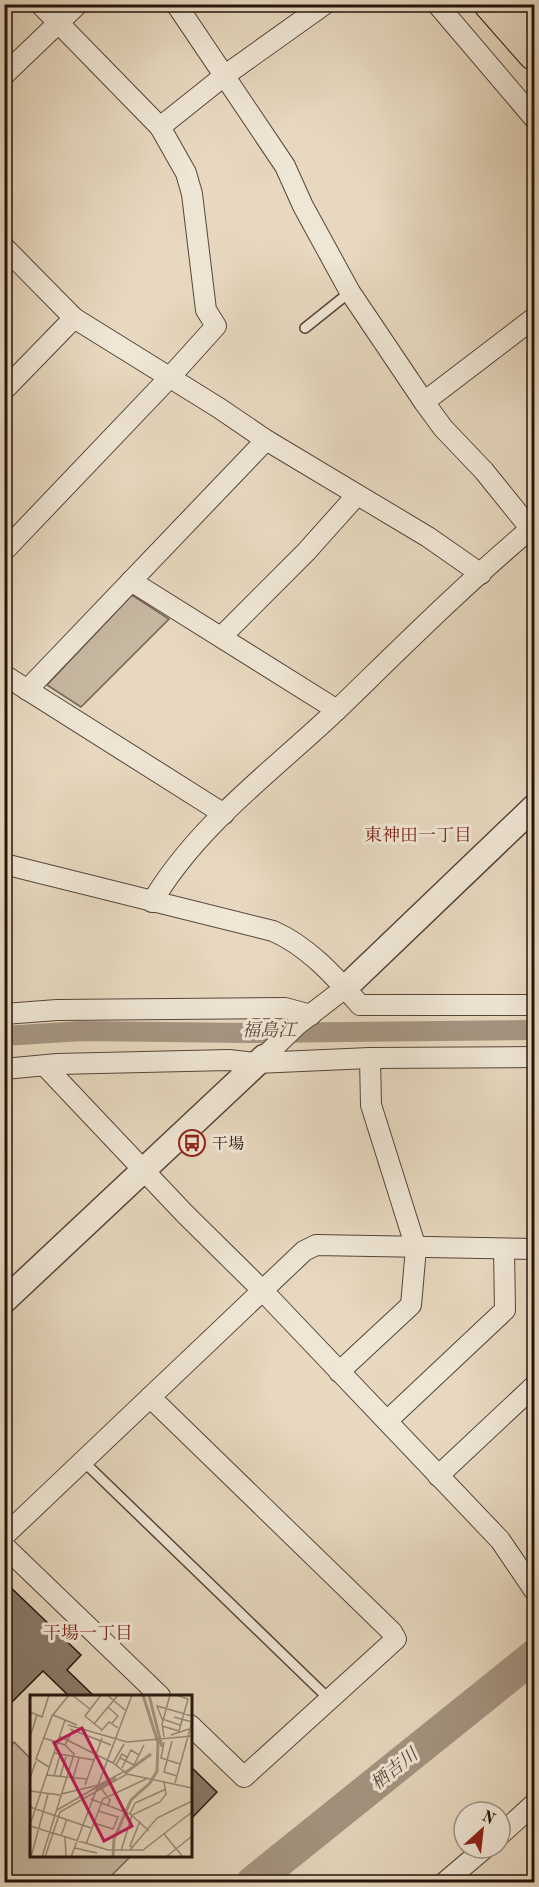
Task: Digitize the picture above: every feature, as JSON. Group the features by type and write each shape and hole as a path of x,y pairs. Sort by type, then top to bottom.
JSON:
{"highway":[{"path":"490,4 534,54"},
{"path":"521,4 534,19"}],"street":[{"path":"4,551 216,326 206,310 192,194 186,173 160,127 40,4"},
{"path":"4,75 78,4"},
{"path":"152,902 168,875 224,814 337,710 377,669 533,529 484,471 443,428 424,402 350,292 303,206 285,166 176,4"},
{"path":"160,127 224,76 325,4"},
{"path":"437,4 534,118"},
{"path":"4,247 74,318 266,440 428,537 481,574"},
{"path":"4,390 74,318"},
{"path":"424,402 534,318"},
{"path":"27,690 266,440"},
{"path":"222,636 306,552 357,495"},
{"path":"131,581 337,710"},
{"path":"4,675 224,814"},
{"path":"4,1301 260,1060 304,1020 345,988 534,807"},
{"path":"4,864 273,931 285,936 309,954 360,1005 534,1005"},
{"path":"4,1014 57,1010 285,1008 304,1020"},
{"path":"4,1069 229,1060 534,1057"},
{"path":"339,1372 411,1305 416,1248 371,1105 370,1058"},
{"path":"45,1066 185,1215 262,1290 500,1540 534,1590"},
{"path":"4,1536 304,1251 316,1245 534,1249"},
{"path":"387,1421 505,1310 504,1249"},
{"path":"438,1476 534,1386"},
{"path":"150,1397 392,1632 396,1639 244,1777 192,1727"},
{"path":"4,1546 159,1695"},
{"path":"512,1824 534,1804"},
{"path":"446,1882 471,1860"}],"lane":[{"path":"305,328 350,292"},
{"path":"82,1461 329,1699"}],"shaded area":[{"path":"132,595 169,619 81,707 47,685"},
{"path":"14,1742 30,1758 30,1857 130,1857 105,1882 5,1882 5,1752"}],"building":[{"path":"4,1581 81,1655 67,1670 93,1695 68,1695 43,1671 4,1710"},
{"path":"192,1768 217,1792 192,1818"}],"waterway":[{"name":"福島江","path":"4,1036 82,1031 246,1033 534,1030"},
{"name":"栖吉川","path":"253,1882 534,1656"}],"place":[{"name":"干場","path":"192,1143"}],"district":[{"name":"東神田一丁目","path":"418,835"},
{"name":"干場一丁目","path":"88,1633"}]}
